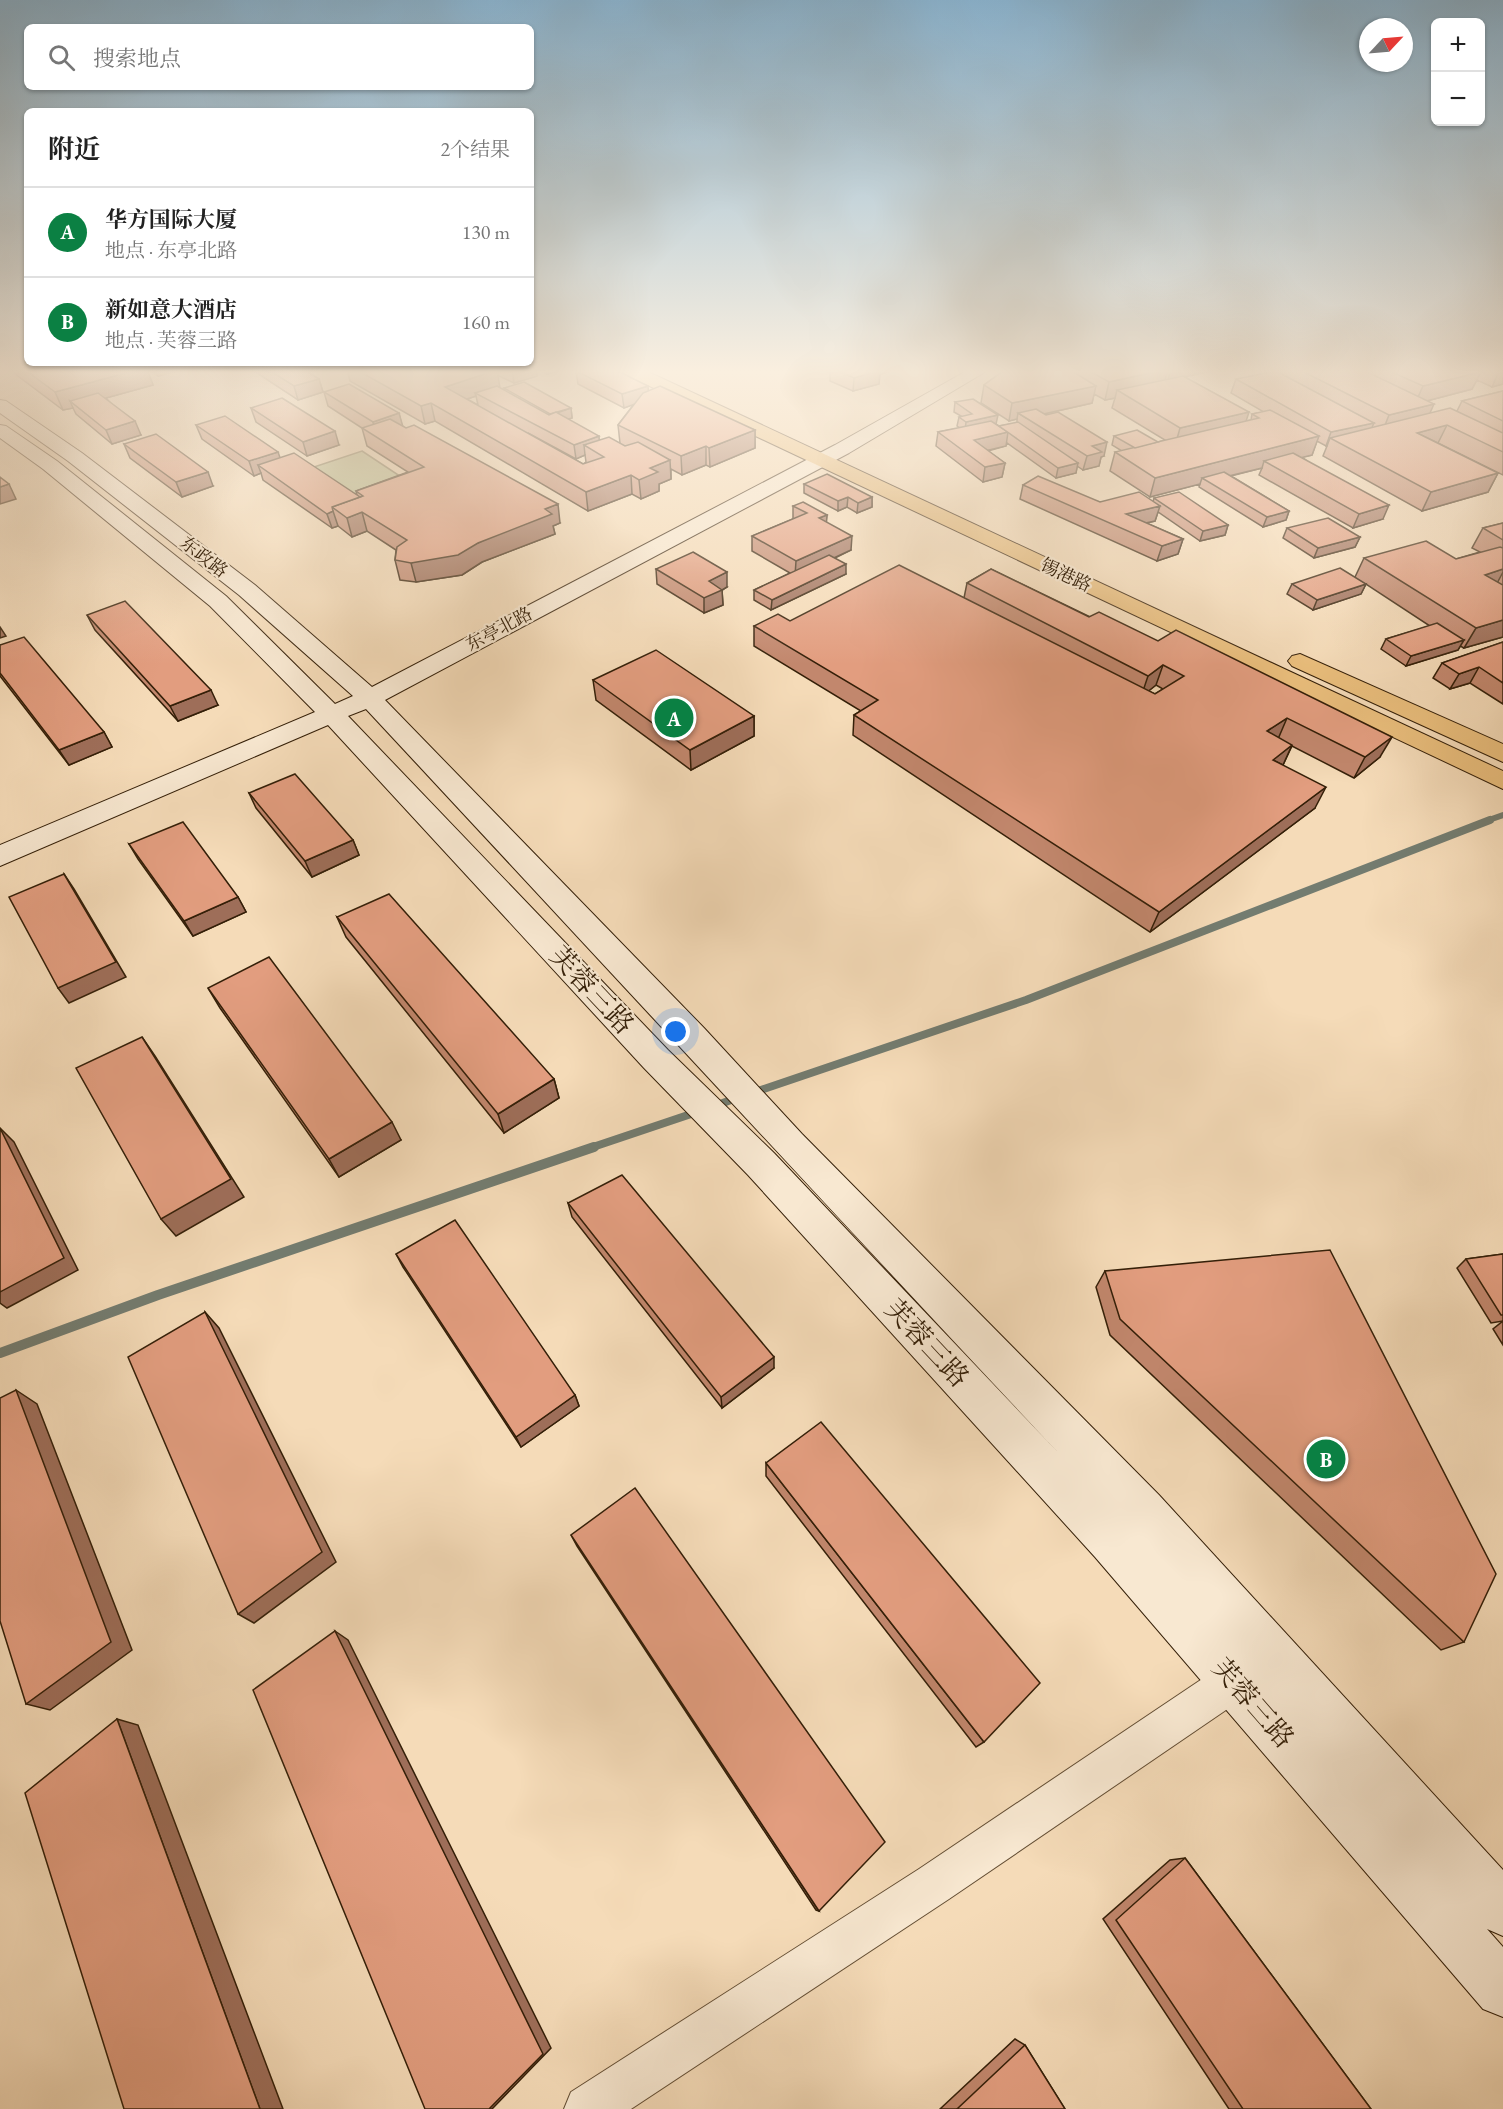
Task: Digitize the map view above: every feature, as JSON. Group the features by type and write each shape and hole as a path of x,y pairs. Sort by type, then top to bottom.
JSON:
{"main road":[{"name":"东政路","path":"53,467 218,601 326,708"},
{"name":"东政路","path":"88,467 247,590 363,692"},
{"name":"东亭北路","path":"0,856 363,692 790,467"},
{"name":"锡港路","path":"859,467 1503,782"},
{"name":"锡港路","path":"864,467 1084,562"},
{"path":"1278,650 1503,754"},
{"name":"芙蓉三路","path":"363,692 692,1037 775,1154 1503,1989"},
{"name":"东亭北路","path":"0,837 326,708"},
{"name":"芙蓉三路","path":"326,708 656,1059 775,1154 1143,1511 1503,1909"}],"street":[{"path":"588,2109 934,1884 1234,1681"}],"green space":[{"path":"315,467 387,467 418,488 369,505"}],"building":[{"path":"156,467 202,467 208,472 176,482"},
{"path":"261,467 316,467 360,497 332,507 333,511 327,514"},
{"path":"423,467 491,467 558,504 545,509 552,514 478,543 458,555 411,563 395,560 397,547 407,540 362,512 347,518 332,507 363,496 356,491"},
{"path":"543,467 651,467 658,472 639,480 631,475 586,492"},
{"path":"1139,467 1196,467 1155,478"},
{"path":"1276,467 1320,467 1389,505 1359,514"},
{"path":"1385,467 1487,467 1498,473 1431,492"},
{"path":"1224,472 1289,511 1267,517 1202,478"},
{"path":"827,474 872,497 858,503 848,497 838,501 804,484"},
{"path":"1038,476 1100,502 1139,492 1160,506 1126,514 1183,539 1162,546 1023,485"},
{"path":"0,477 9,484 0,487"},
{"path":"1179,492 1228,525 1203,531 1154,498"},
{"path":"803,502 827,515 819,518 852,536 796,561 752,536 807,513 793,506"},
{"path":"1328,518 1360,537 1318,548 1287,528"},
{"path":"1503,523 1503,540 1483,528"},
{"path":"1426,541 1456,559 1503,548 1503,569 1485,575 1503,585 1503,620 1476,628 1364,558"},
{"path":"693,552 727,572 709,581 722,590 704,598 656,569"},
{"path":"829,555 846,564 772,600 754,590"},
{"path":"899,565 1155,694 1184,676 1163,665 1148,676 967,583 991,569 1089,617 1099,612 1158,641 1176,630 1392,737 1365,757 1287,718 1267,731 1292,745 1273,760 1326,787 1159,912 854,715 878,700 754,626 778,614 790,621"},
{"path":"1340,568 1366,584 1317,600 1292,584"},
{"path":"125,601 211,690 170,706 87,615"},
{"path":"1437,623 1464,640 1411,656 1386,639"},
{"path":"24,637 104,732 59,750 0,673 0,645"},
{"path":"1503,642 1503,683 1479,667 1459,674 1442,663"},
{"path":"656,650 754,716 690,750 593,680"},
{"path":"295,774 353,840 305,861 249,793"},
{"path":"183,822 238,897 184,921 129,844"},
{"path":"64,874 116,962 58,988 9,897"},
{"path":"389,894 554,1079 498,1114 337,917"},
{"path":"269,957 392,1122 329,1159 208,988"},
{"path":"142,1037 231,1179 161,1219 76,1068"},
{"path":"0,1128 64,1258 0,1292"},
{"path":"622,1175 774,1357 721,1397 568,1203"},
{"path":"455,1220 575,1395 516,1437 396,1254"},
{"path":"1330,1250 1496,1574 1464,1642 1120,1319 1105,1271"},
{"path":"1503,1254 1503,1315 1501,1315 1466,1259"},
{"path":"205,1312 322,1552 238,1614 128,1357"},
{"path":"16,1390 111,1642 26,1704 0,1621 0,1398"},
{"path":"821,1422 1040,1683 984,1742 766,1463"},
{"path":"635,1488 885,1842 819,1911 571,1535"},
{"path":"335,1631 543,2054 489,2109 425,2109 253,1690"},
{"path":"117,1719 260,2109 124,2109 25,1793"},
{"path":"1185,1858 1371,2109 1243,2109 1116,1920"},
{"path":"1025,2045 1065,2109 957,2109"}],"waterway":[{"path":"1486,821 1503,815"},
{"path":"752,1093 1026,1000 1490,820"},
{"path":"712,1107 739,1097"},
{"path":"590,1148 700,1111"},
{"path":"0,1353 158,1295 594,1147"}],"place":[{"name":"华方国际大厦","path":"674,718"},
{"name":"新如意大酒店","path":"1326,1459"}]}
